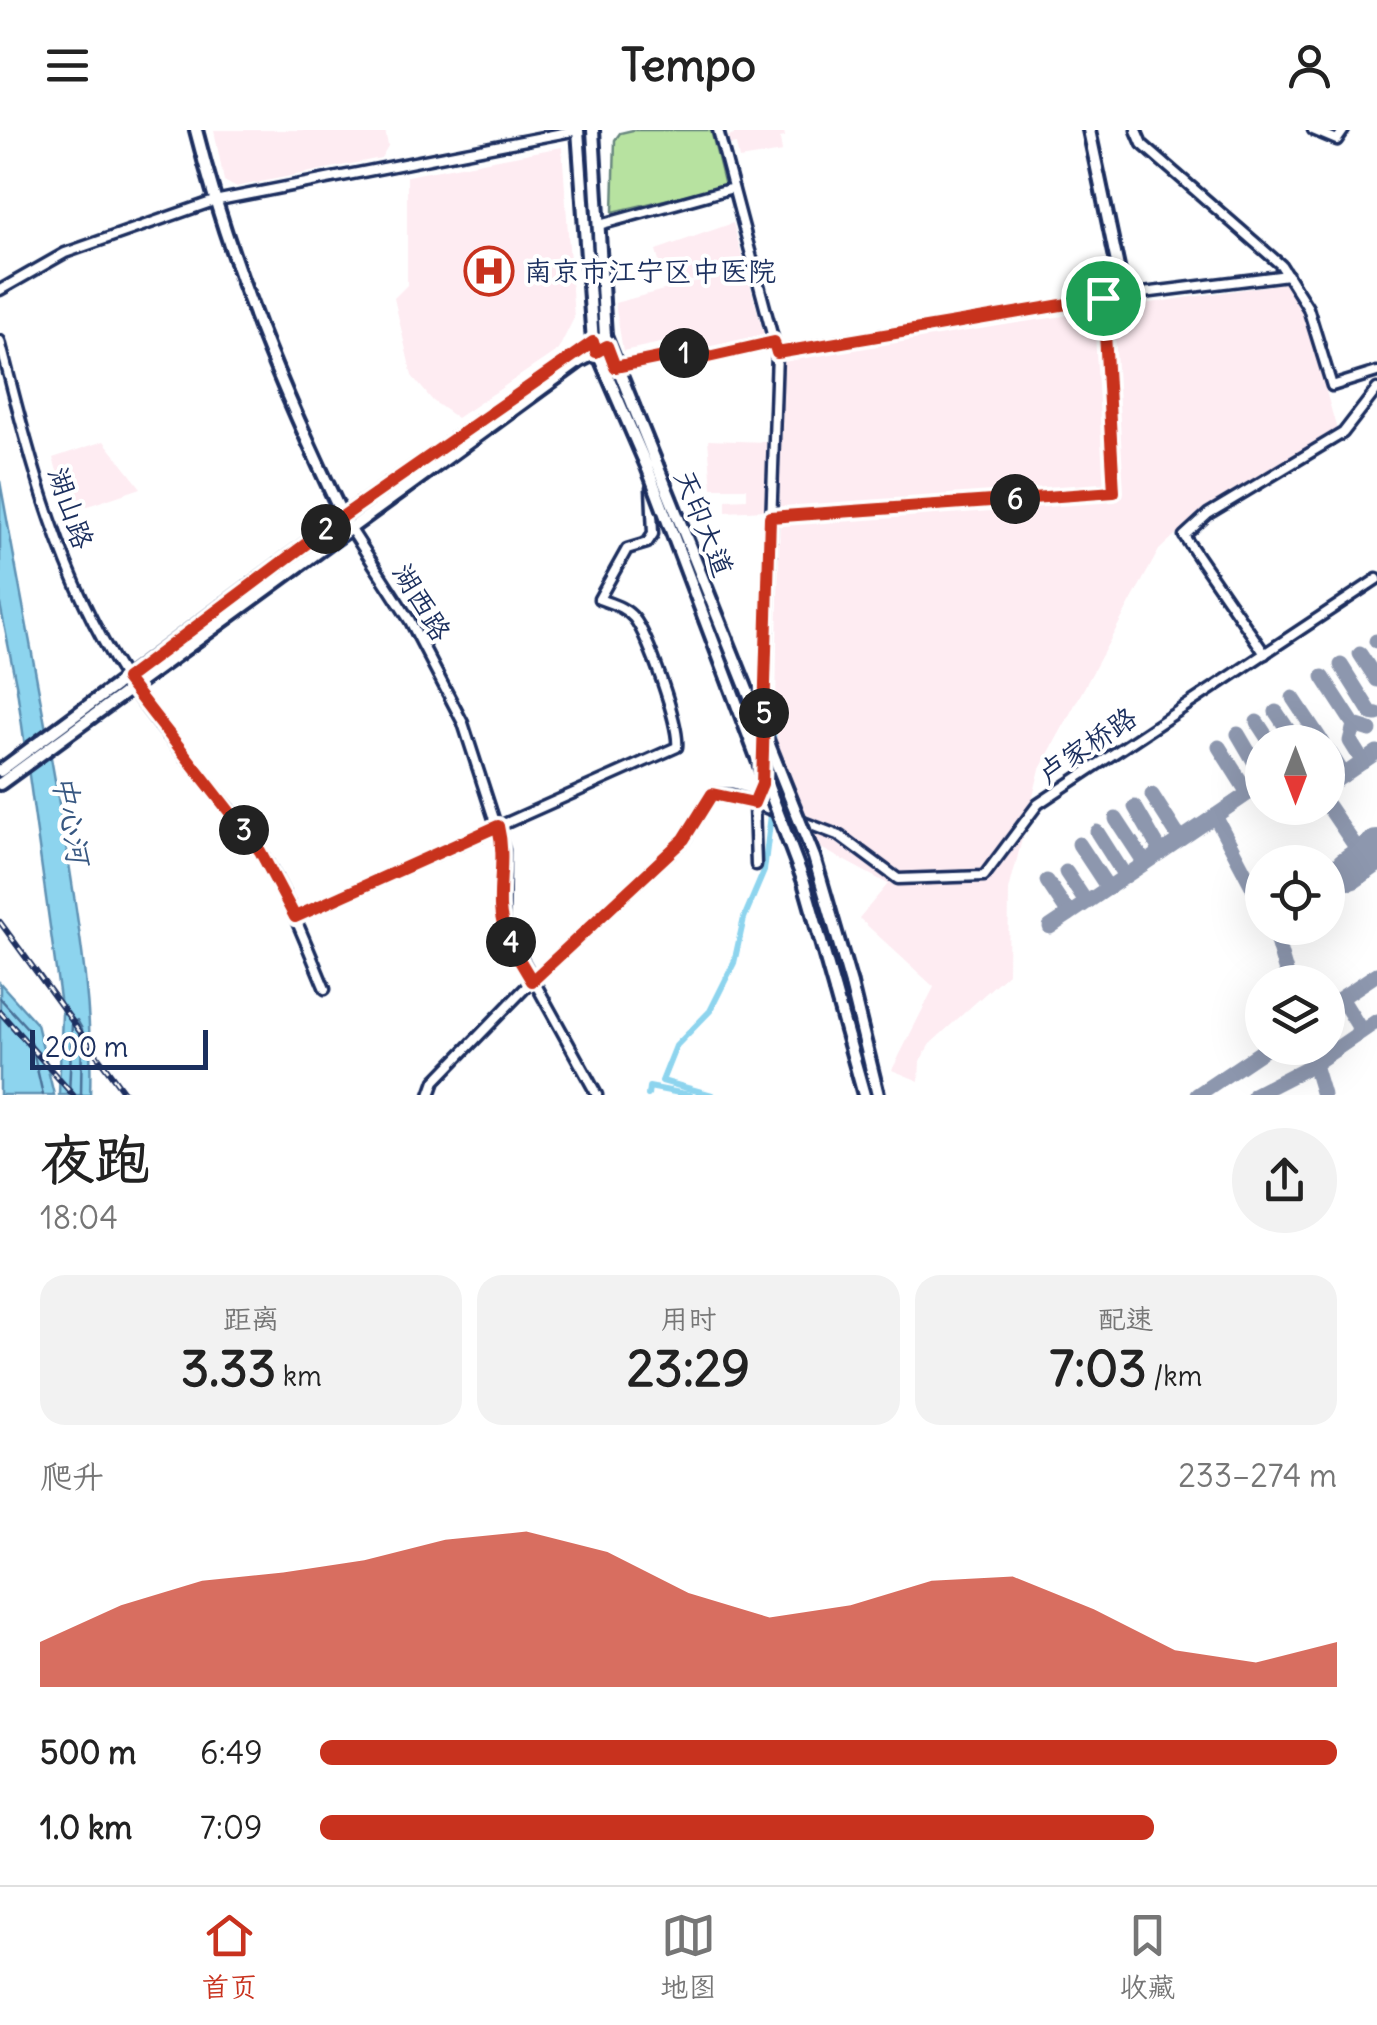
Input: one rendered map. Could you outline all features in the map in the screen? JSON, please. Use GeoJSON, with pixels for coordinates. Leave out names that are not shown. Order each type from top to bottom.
{"type":"FeatureCollection","features":[{"type":"Feature","properties":{"kind":"main road","name":"湖西路"},"geometry":{"type":"LineString","coordinates":[[196,130],[214,201],[283,388],[342,517]]}},
{"type":"Feature","properties":{"kind":"main road","name":"天印大道"},"geometry":{"type":"LineString","coordinates":[[578,130],[600,344],[814,857],[878,1095]]}},
{"type":"Feature","properties":{"kind":"main road","name":"天印大道"},"geometry":{"type":"LineString","coordinates":[[593,130],[600,344],[615,367],[804,882],[864,1095]]}},
{"type":"Feature","properties":{"kind":"main road"},"geometry":{"type":"LineString","coordinates":[[1089,130],[1124,296]]}},
{"type":"Feature","properties":{"kind":"main road"},"geometry":{"type":"LineString","coordinates":[[129,683],[342,517],[600,344]]}},
{"type":"Feature","properties":{"kind":"main road"},"geometry":{"type":"LineString","coordinates":[[0,784],[22,762],[129,683],[350,528],[600,344]]}},
{"type":"Feature","properties":{"kind":"main road"},"geometry":{"type":"LineString","coordinates":[[0,771],[22,762]]}},
{"type":"Feature","properties":{"kind":"street"},"geometry":{"type":"LineString","coordinates":[[0,290],[98,239],[214,201],[578,130]]}},
{"type":"Feature","properties":{"kind":"street"},"geometry":{"type":"LineString","coordinates":[[718,130],[777,353],[762,784],[754,803],[756,864]]}},
{"type":"Feature","properties":{"kind":"street"},"geometry":{"type":"LineString","coordinates":[[1136,130],[1142,144],[1288,275],[1308,308],[1332,386],[1377,372]]}},
{"type":"Feature","properties":{"kind":"street"},"geometry":{"type":"LineString","coordinates":[[1313,130],[1337,140],[1344,130]]}},
{"type":"Feature","properties":{"kind":"street"},"geometry":{"type":"LineString","coordinates":[[599,225],[733,188]]}},
{"type":"Feature","properties":{"kind":"street"},"geometry":{"type":"LineString","coordinates":[[777,353],[1103,298],[1288,275]]}},
{"type":"Feature","properties":{"kind":"street"},"geometry":{"type":"LineString","coordinates":[[770,517],[1114,492],[1103,298]]}},
{"type":"Feature","properties":{"kind":"street","name":"湖山路"},"geometry":{"type":"LineString","coordinates":[[0,341],[62,554],[129,683],[260,851],[295,917],[325,989]]}},
{"type":"Feature","properties":{"kind":"street"},"geometry":{"type":"LineString","coordinates":[[615,367],[684,353],[686,362],[774,342]]}},
{"type":"Feature","properties":{"kind":"street"},"geometry":{"type":"LineString","coordinates":[[1265,654],[1184,536],[1208,514],[1343,433],[1377,389]]}},
{"type":"Feature","properties":{"kind":"street"},"geometry":{"type":"LineString","coordinates":[[295,917],[677,747],[679,736],[666,688],[635,619],[620,606],[599,600],[627,549],[647,543],[653,534],[652,467]]}},
{"type":"Feature","properties":{"kind":"street","name":"湖西路"},"geometry":{"type":"LineString","coordinates":[[342,517],[410,621],[448,693],[498,826],[505,869],[500,908],[503,925],[598,1095]]}},
{"type":"Feature","properties":{"kind":"street","name":"卢家桥路"},"geometry":{"type":"LineString","coordinates":[[430,1095],[436,1081],[532,981],[684,839],[712,794],[754,803],[840,836],[898,879],[984,876],[1038,804],[1377,579]]}},
{"type":"Feature","properties":{"kind":"shaded area"},"geometry":{"type":"Polygon","coordinates":[[[214,130],[385,130],[388,146],[381,158],[235,187],[224,181],[214,130]]]}},
{"type":"Feature","properties":{"kind":"shaded area"},"geometry":{"type":"Polygon","coordinates":[[[733,130],[784,130],[785,137],[780,138],[782,152],[739,159],[736,144],[730,145],[728,137],[734,135],[733,130]]]}},
{"type":"Feature","properties":{"kind":"shaded area","name":"南京市江宁区中医院"},"geometry":{"type":"Polygon","coordinates":[[[562,147],[574,318],[558,350],[457,418],[433,401],[412,376],[394,298],[407,285],[407,176],[562,147]]]}},
{"type":"Feature","properties":{"kind":"shaded area"},"geometry":{"type":"Polygon","coordinates":[[[733,223],[767,345],[685,365],[679,346],[665,342],[623,351],[615,303],[735,271],[665,287],[656,250],[733,223]]]}},
{"type":"Feature","properties":{"kind":"shaded area"},"geometry":{"type":"Polygon","coordinates":[[[1284,283],[1304,314],[1337,430],[1202,510],[1159,550],[1040,769],[1009,890],[1008,973],[930,1044],[920,1061],[919,1081],[892,1070],[934,987],[859,918],[888,884],[774,823],[782,358],[1284,283]]]}},
{"type":"Feature","properties":{"kind":"shaded area"},"geometry":{"type":"Polygon","coordinates":[[[708,440],[766,442],[766,510],[726,512],[726,500],[747,499],[747,488],[712,488],[708,440]]]}},
{"type":"Feature","properties":{"kind":"shaded area"},"geometry":{"type":"Polygon","coordinates":[[[104,441],[141,488],[70,512],[53,458],[104,441]]]}},
{"type":"Feature","properties":{"kind":"green space"},"geometry":{"type":"Polygon","coordinates":[[[711,130],[725,186],[613,212],[615,140],[620,133],[711,130]]]}},
{"type":"Feature","properties":{"kind":"water"},"geometry":{"type":"Polygon","coordinates":[[[0,481],[76,912],[87,1003],[90,1095],[59,1095],[62,1013],[17,689],[0,604],[0,481]]]}},
{"type":"Feature","properties":{"kind":"water"},"geometry":{"type":"Polygon","coordinates":[[[0,983],[37,1024],[54,1095],[0,1095],[0,983]]]}},
{"type":"Feature","properties":{"kind":"waterway"},"geometry":{"type":"LineString","coordinates":[[773,749],[774,707]]}},
{"type":"Feature","properties":{"kind":"waterway"},"geometry":{"type":"LineString","coordinates":[[772,789],[773,762]]}},
{"type":"Feature","properties":{"kind":"waterway"},"geometry":{"type":"LineString","coordinates":[[712,1095],[662,1081],[676,1046],[710,1011],[734,963],[744,918],[764,871],[772,807]]}},
{"type":"Feature","properties":{"kind":"waterway"},"geometry":{"type":"LineString","coordinates":[[648,1095],[649,1087],[690,1095]]}},
{"type":"Feature","properties":{"kind":"taxiway"},"geometry":{"type":"LineString","coordinates":[[1360,654],[1377,680]]}},
{"type":"Feature","properties":{"kind":"taxiway"},"geometry":{"type":"LineString","coordinates":[[1341,665],[1371,713],[1377,714]]}},
{"type":"Feature","properties":{"kind":"taxiway"},"geometry":{"type":"LineString","coordinates":[[1323,677],[1354,725],[1370,730]]}},
{"type":"Feature","properties":{"kind":"taxiway"},"geometry":{"type":"LineString","coordinates":[[1293,698],[1311,725]]}},
{"type":"Feature","properties":{"kind":"taxiway"},"geometry":{"type":"LineString","coordinates":[[1276,712],[1285,725]]}},
{"type":"Feature","properties":{"kind":"taxiway"},"geometry":{"type":"LineString","coordinates":[[1354,725],[1350,741],[1363,762]]}},
{"type":"Feature","properties":{"kind":"taxiway"},"geometry":{"type":"LineString","coordinates":[[1238,734],[1245,746]]}},
{"type":"Feature","properties":{"kind":"taxiway"},"geometry":{"type":"LineString","coordinates":[[1219,747],[1245,788]]}},
{"type":"Feature","properties":{"kind":"taxiway"},"geometry":{"type":"LineString","coordinates":[[1345,774],[1377,752]]}},
{"type":"Feature","properties":{"kind":"taxiway"},"geometry":{"type":"LineString","coordinates":[[1152,795],[1180,839]]}},
{"type":"Feature","properties":{"kind":"taxiway"},"geometry":{"type":"LineString","coordinates":[[1245,796],[1215,816],[1245,873]]}},
{"type":"Feature","properties":{"kind":"taxiway"},"geometry":{"type":"LineString","coordinates":[[1135,807],[1161,852]]}},
{"type":"Feature","properties":{"kind":"taxiway"},"geometry":{"type":"LineString","coordinates":[[1050,927],[1215,816]]}},
{"type":"Feature","properties":{"kind":"taxiway"},"geometry":{"type":"LineString","coordinates":[[1116,819],[1145,863]]}},
{"type":"Feature","properties":{"kind":"taxiway"},"geometry":{"type":"LineString","coordinates":[[1341,825],[1364,859]]}},
{"type":"Feature","properties":{"kind":"taxiway"},"geometry":{"type":"LineString","coordinates":[[1097,832],[1125,876]]}},
{"type":"Feature","properties":{"kind":"taxiway"},"geometry":{"type":"LineString","coordinates":[[1079,844],[1108,888]]}},
{"type":"Feature","properties":{"kind":"taxiway"},"geometry":{"type":"LineString","coordinates":[[1345,873],[1349,870]]}},
{"type":"Feature","properties":{"kind":"taxiway"},"geometry":{"type":"LineString","coordinates":[[1066,872],[1086,902]]}},
{"type":"Feature","properties":{"kind":"taxiway"},"geometry":{"type":"LineString","coordinates":[[1047,881],[1069,914]]}},
{"type":"Feature","properties":{"kind":"taxiway"},"geometry":{"type":"LineString","coordinates":[[1278,945],[1284,965]]}},
{"type":"Feature","properties":{"kind":"taxiway"},"geometry":{"type":"LineString","coordinates":[[1357,1034],[1359,1027],[1341,998],[1377,974]]}},
{"type":"Feature","properties":{"kind":"taxiway"},"geometry":{"type":"LineString","coordinates":[[1254,1095],[1314,1064],[1377,1021]]}},
{"type":"Feature","properties":{"kind":"taxiway"},"geometry":{"type":"LineString","coordinates":[[1197,1095],[1245,1063]]}},
{"type":"Feature","properties":{"kind":"taxiway"},"geometry":{"type":"LineString","coordinates":[[1314,1065],[1323,1095]]}},
{"type":"Feature","properties":{"kind":"runway"},"geometry":{"type":"LineString","coordinates":[[1349,870],[1377,850]]}},
{"type":"Feature","properties":{"kind":"railway"},"geometry":{"type":"LineString","coordinates":[[0,922],[126,1095]]}},
{"type":"Feature","properties":{"kind":"railway"},"geometry":{"type":"LineString","coordinates":[[0,1012],[73,1095]]}},
{"type":"Feature","properties":{"kind":"place","name":"南京市江宁区中医院"},"geometry":{"type":"Point","coordinates":[489,271]}},
{"type":"Feature","properties":{"kind":"route"},"geometry":{"type":"LineString","coordinates":[[1103,298],[1114,492],[770,517],[762,784],[754,803],[732,795],[712,794],[684,839],[532,981],[503,925],[500,908],[505,869],[498,826],[295,917],[260,851],[126,679],[342,517],[593,342],[596,352],[607,346],[615,367],[684,353],[686,362],[774,342],[777,353],[1103,298]]}},
{"type":"Feature","properties":{"kind":"water label","name":"中心河"},"geometry":{"type":"Point","coordinates":[72,819]}}]}
